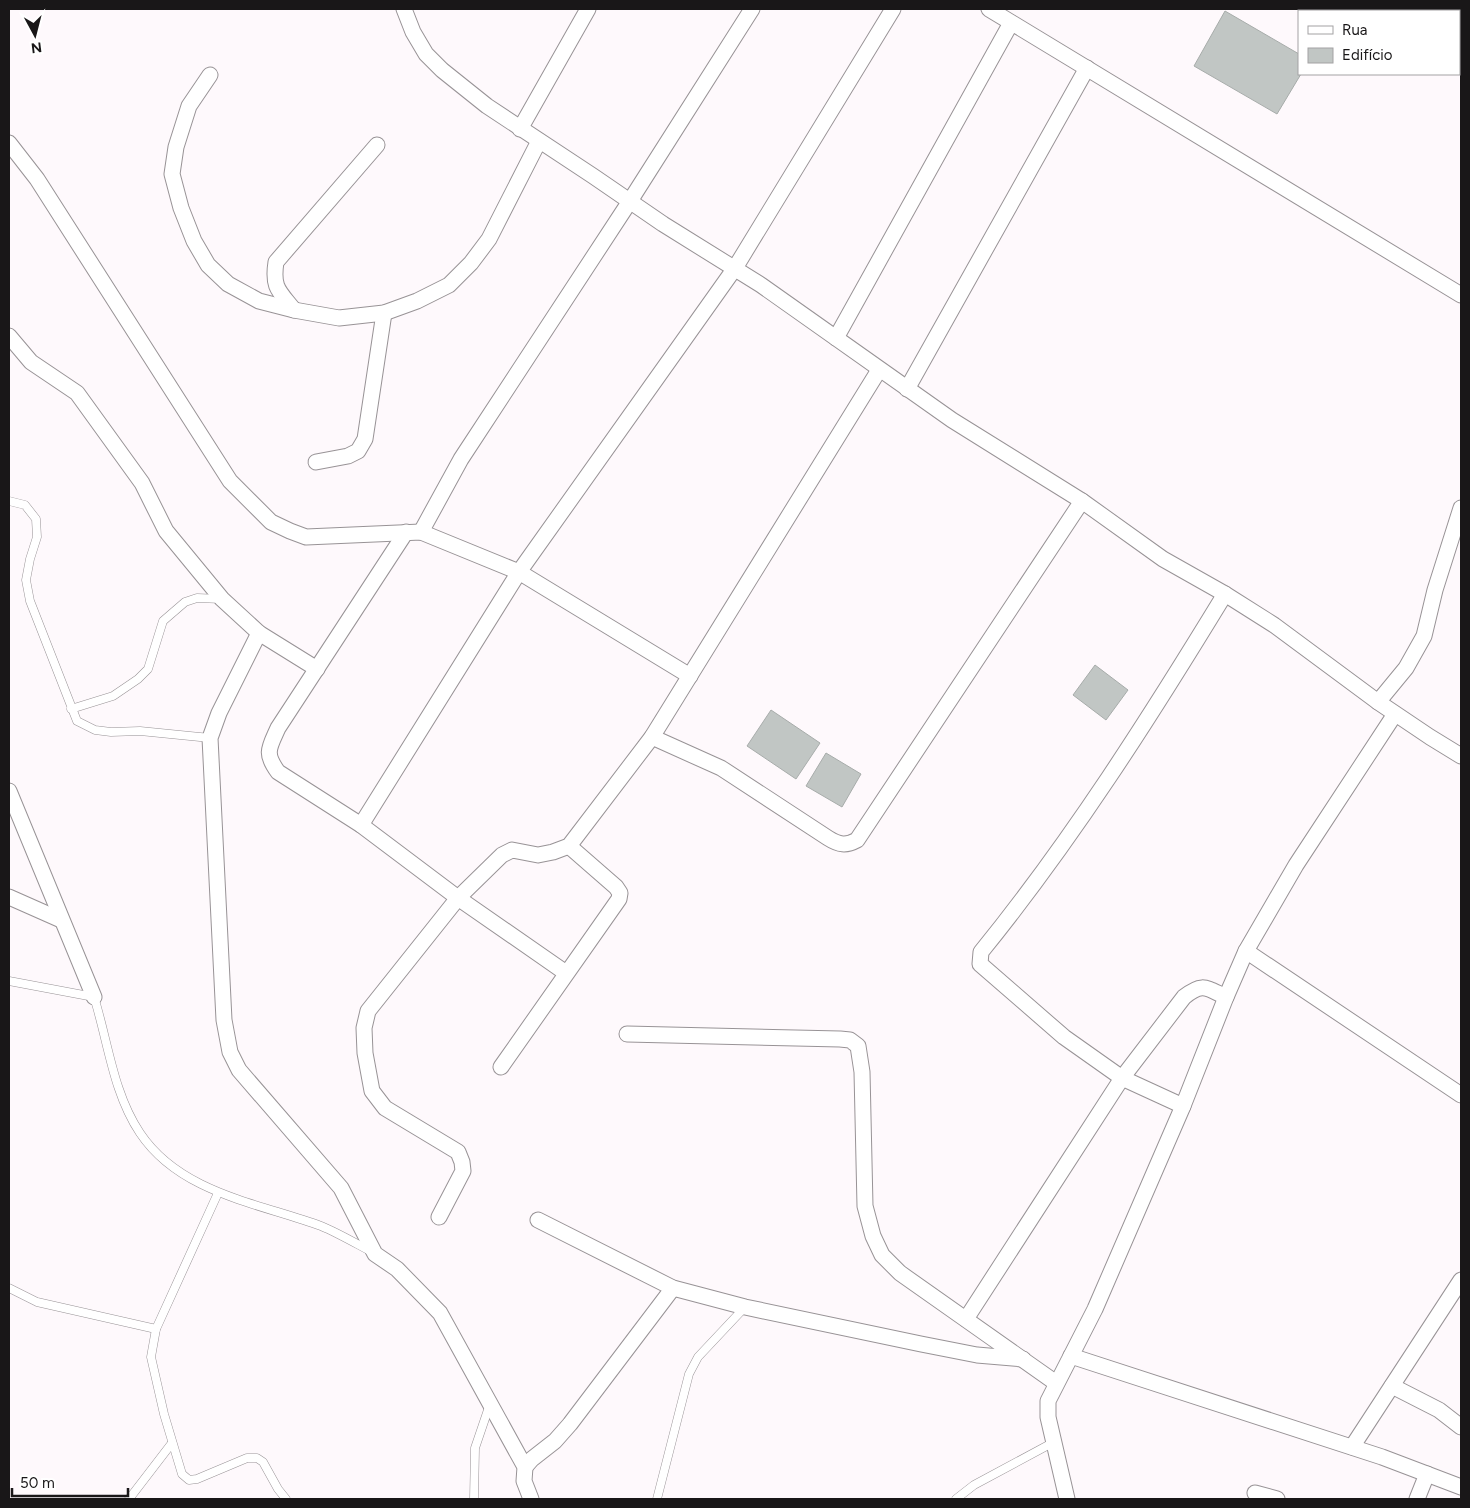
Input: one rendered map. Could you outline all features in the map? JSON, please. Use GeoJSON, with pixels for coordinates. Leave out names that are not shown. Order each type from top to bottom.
{"type":"FeatureCollection","features":[{"type":"Feature","properties":{"kind":"street"},"geometry":{"type":"LineString","coordinates":[[404,9],[413,32],[426,54],[442,70],[487,106],[662,224],[735,268],[952,420],[1082,501],[1163,559],[1225,594],[1307,648],[1395,714],[1461,756]]}},
{"type":"Feature","properties":{"kind":"street"},"geometry":{"type":"LineString","coordinates":[[520,129],[588,9]]}},
{"type":"Feature","properties":{"kind":"street"},"geometry":{"type":"LineString","coordinates":[[566,973],[458,898],[361,825],[278,772],[270,760],[270,747],[278,728],[317,669],[414,532],[630,202],[752,9]]}},
{"type":"Feature","properties":{"kind":"street"},"geometry":{"type":"LineString","coordinates":[[361,825],[519,572],[735,268],[893,9]]}},
{"type":"Feature","properties":{"kind":"street"},"geometry":{"type":"LineString","coordinates":[[989,9],[1461,295]]}},
{"type":"Feature","properties":{"kind":"street"},"geometry":{"type":"LineString","coordinates":[[836,338],[1012,23]]}},
{"type":"Feature","properties":{"kind":"street"},"geometry":{"type":"LineString","coordinates":[[907,389],[1087,68]]}},
{"type":"Feature","properties":{"kind":"street"},"geometry":{"type":"LineString","coordinates":[[210,75],[189,106],[176,147],[172,174],[180,208],[194,241],[208,265],[228,284],[259,301],[294,310],[340,318],[384,313],[417,301],[449,285],[471,263],[489,239],[539,141]]}},
{"type":"Feature","properties":{"kind":"street"},"geometry":{"type":"LineString","coordinates":[[9,143],[37,179],[230,481],[271,522],[306,537],[414,532],[519,572],[690,676]]}},
{"type":"Feature","properties":{"kind":"street"},"geometry":{"type":"LineString","coordinates":[[294,310],[276,287],[274,275],[276,262],[377,146]]}},
{"type":"Feature","properties":{"kind":"street"},"geometry":{"type":"LineString","coordinates":[[316,462],[348,456],[358,451],[365,439],[384,313]]}},
{"type":"Feature","properties":{"kind":"street"},"geometry":{"type":"LineString","coordinates":[[9,336],[31,362],[77,393],[142,483],[166,531],[222,599],[259,633],[317,669]]}},
{"type":"Feature","properties":{"kind":"street"},"geometry":{"type":"LineString","coordinates":[[440,1217],[463,1171],[462,1162],[458,1152],[385,1108],[372,1091],[364,1053],[364,1028],[368,1011],[458,898],[502,855],[512,850],[538,855],[568,846],[652,737],[879,370]]}},
{"type":"Feature","properties":{"kind":"street"},"geometry":{"type":"LineString","coordinates":[[652,737],[721,768],[838,845],[849,844],[857,840],[1082,501]]}},
{"type":"Feature","properties":{"kind":"street"},"geometry":{"type":"LineString","coordinates":[[1378,702],[1406,668],[1424,636],[1435,590],[1456,546],[1461,508]]}},
{"type":"Feature","properties":{"kind":"street"},"geometry":{"type":"LineString","coordinates":[[1183,1106],[1122,1078],[1064,1037],[980,964],[980,958],[981,952],[1019,906],[1109,778],[1225,594]]}},
{"type":"Feature","properties":{"kind":"street"},"geometry":{"type":"LineString","coordinates":[[259,633],[210,738],[224,1020],[230,1052],[239,1070],[341,1188],[375,1254],[397,1269],[440,1313],[525,1468],[524,1481],[532,1499]]}},
{"type":"Feature","properties":{"kind":"street"},"geometry":{"type":"LineString","coordinates":[[1067,1499],[1048,1417],[1048,1401],[1095,1309],[1183,1106],[1246,951],[1296,865],[1395,714]]}},
{"type":"Feature","properties":{"kind":"street"},"geometry":{"type":"LineString","coordinates":[[9,792],[94,997]]}},
{"type":"Feature","properties":{"kind":"street"},"geometry":{"type":"LineString","coordinates":[[500,1067],[619,900],[620,894],[616,887],[568,846]]}},
{"type":"Feature","properties":{"kind":"street"},"geometry":{"type":"LineString","coordinates":[[9,897],[61,920]]}},
{"type":"Feature","properties":{"kind":"street"},"geometry":{"type":"LineString","coordinates":[[1246,951],[1461,1095]]}},
{"type":"Feature","properties":{"kind":"street"},"geometry":{"type":"LineString","coordinates":[[966,1319],[1122,1078],[1184,996],[1194,988],[1204,987],[1226,997]]}},
{"type":"Feature","properties":{"kind":"street"},"geometry":{"type":"LineString","coordinates":[[627,1034],[840,1039],[850,1040],[858,1046],[862,1072],[865,1206],[873,1236],[882,1256],[900,1273],[1056,1383]]}},
{"type":"Feature","properties":{"kind":"street"},"geometry":{"type":"LineString","coordinates":[[538,1220],[673,1288],[745,1307],[977,1355],[1024,1359]]}},
{"type":"Feature","properties":{"kind":"street"},"geometry":{"type":"LineString","coordinates":[[525,1468],[532,1459],[555,1441],[570,1424],[673,1288]]}},
{"type":"Feature","properties":{"kind":"street"},"geometry":{"type":"LineString","coordinates":[[1352,1447],[1459,1290]]}},
{"type":"Feature","properties":{"kind":"street"},"geometry":{"type":"LineString","coordinates":[[1071,1356],[1352,1447],[1461,1487]]}},
{"type":"Feature","properties":{"kind":"street"},"geometry":{"type":"LineString","coordinates":[[1392,1386],[1439,1410],[1461,1427]]}},
{"type":"Feature","properties":{"kind":"street"},"geometry":{"type":"LineString","coordinates":[[1417,1499],[1427,1474]]}},
{"type":"Feature","properties":{"kind":"street"},"geometry":{"type":"LineString","coordinates":[[1255,1493],[1277,1499]]}},
{"type":"Feature","properties":{"kind":"lane"},"geometry":{"type":"LineString","coordinates":[[9,501],[25,505],[36,518],[37,537],[26,580],[30,600],[77,721],[95,730],[210,738]]}},
{"type":"Feature","properties":{"kind":"lane"},"geometry":{"type":"LineString","coordinates":[[71,709],[112,696],[138,679],[148,669],[163,621],[185,602],[197,598],[222,599]]}},
{"type":"Feature","properties":{"kind":"lane"},"geometry":{"type":"LineString","coordinates":[[9,981],[94,997],[117,1084],[126,1106],[140,1133],[162,1158],[190,1178],[218,1193],[323,1227],[375,1254]]}},
{"type":"Feature","properties":{"kind":"lane"},"geometry":{"type":"LineString","coordinates":[[218,1193],[156,1329],[151,1357],[172,1443],[182,1474],[189,1480],[247,1458],[257,1458],[263,1462],[278,1489],[286,1499]]}},
{"type":"Feature","properties":{"kind":"lane"},"geometry":{"type":"LineString","coordinates":[[9,1288],[37,1302],[156,1329]]}},
{"type":"Feature","properties":{"kind":"lane"},"geometry":{"type":"LineString","coordinates":[[657,1499],[689,1374],[698,1357],[745,1307]]}},
{"type":"Feature","properties":{"kind":"lane"},"geometry":{"type":"LineString","coordinates":[[474,1499],[475,1448],[490,1403]]}},
{"type":"Feature","properties":{"kind":"lane"},"geometry":{"type":"LineString","coordinates":[[956,1499],[974,1485],[1054,1442]]}},
{"type":"Feature","properties":{"kind":"lane"},"geometry":{"type":"LineString","coordinates":[[129,1499],[172,1443]]}},
{"type":"Feature","properties":{"kind":"building"},"geometry":{"type":"Polygon","coordinates":[[[1415,9],[1418,10],[1379,10],[1415,9]]]}},
{"type":"Feature","properties":{"kind":"building"},"geometry":{"type":"Polygon","coordinates":[[[1225,11],[1298,53],[1298,75],[1300,75],[1277,114],[1194,66],[1225,11]]]}},
{"type":"Feature","properties":{"kind":"building"},"geometry":{"type":"Polygon","coordinates":[[[1460,34],[1461,35],[1460,57],[1460,34]]]}},
{"type":"Feature","properties":{"kind":"building"},"geometry":{"type":"Polygon","coordinates":[[[1095,665],[1128,690],[1106,720],[1073,695],[1095,665]]]}},
{"type":"Feature","properties":{"kind":"building"},"geometry":{"type":"Polygon","coordinates":[[[771,710],[820,743],[796,779],[747,746],[771,710]]]}},
{"type":"Feature","properties":{"kind":"building"},"geometry":{"type":"Polygon","coordinates":[[[826,753],[861,774],[842,807],[806,786],[826,753]]]}}]}
